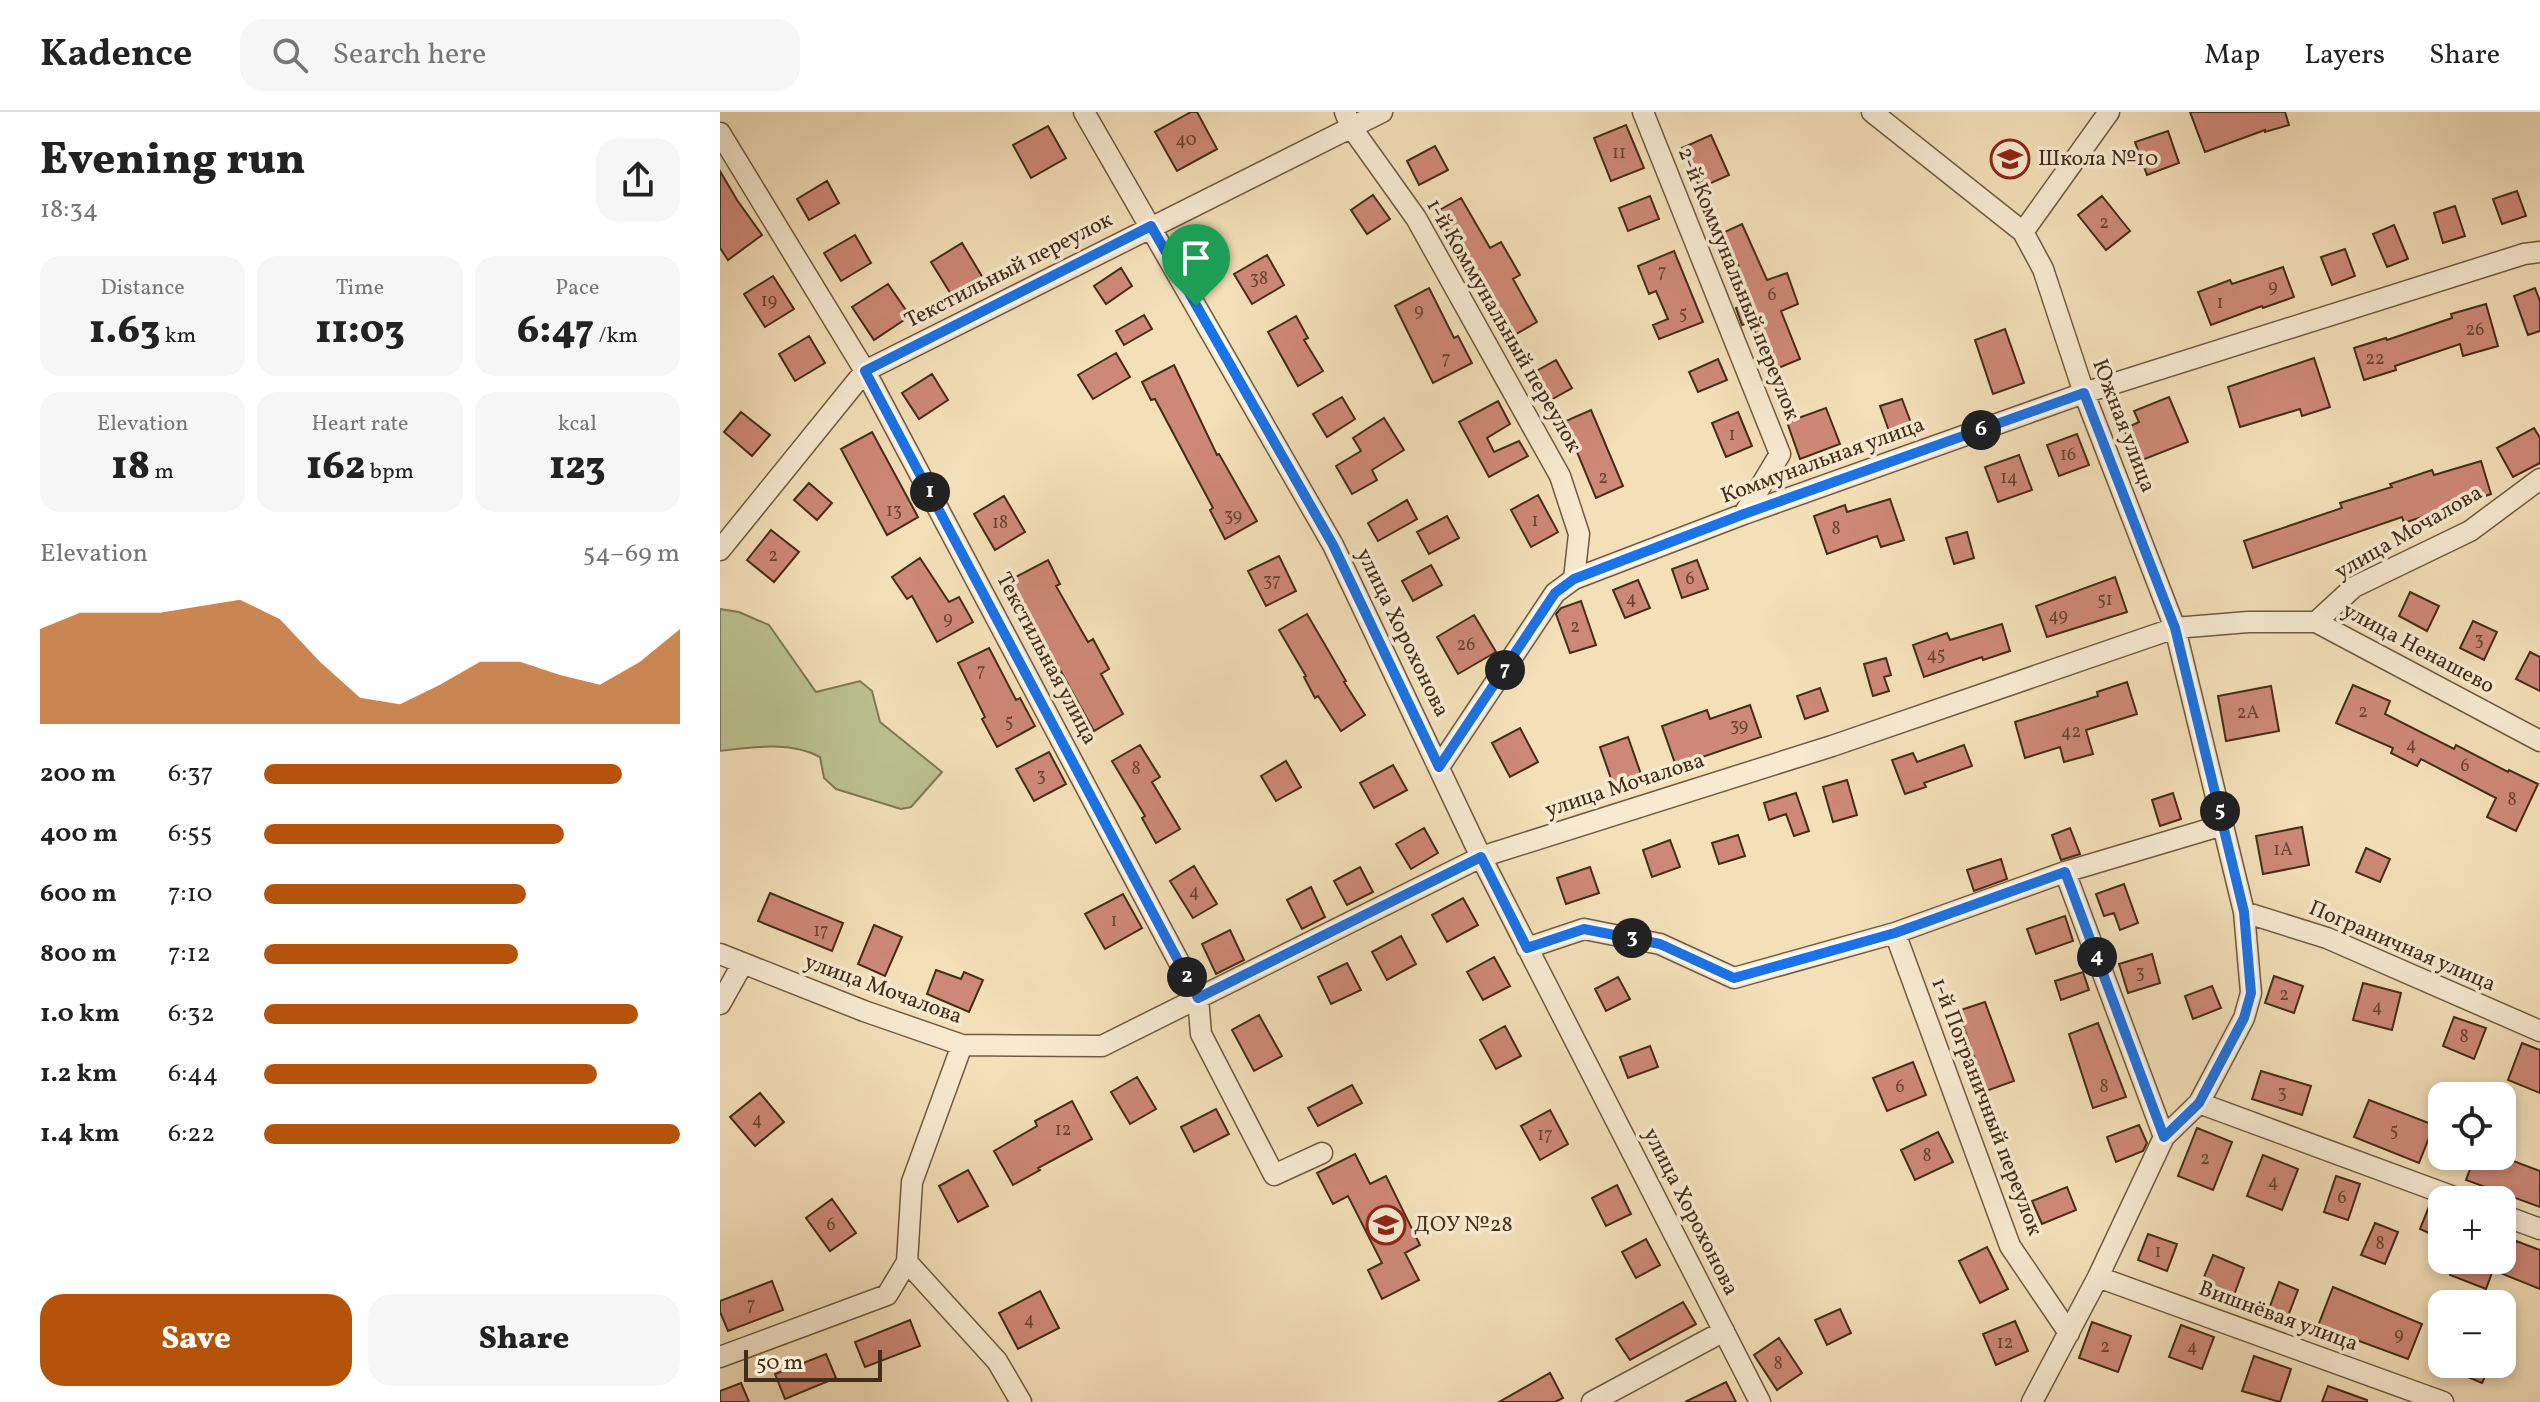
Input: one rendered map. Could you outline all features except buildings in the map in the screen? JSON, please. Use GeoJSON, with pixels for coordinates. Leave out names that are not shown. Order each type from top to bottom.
{"type":"FeatureCollection","features":[{"type":"Feature","properties":{"kind":"street","name":"улица Хорохонова"},"geometry":{"type":"LineString","coordinates":[[1084,112],[1333,545],[1481,857],[1760,1402]]}},
{"type":"Feature","properties":{"kind":"street","name":"Текстильный переулок"},"geometry":{"type":"LineString","coordinates":[[720,550],[865,371],[1151,226],[1348,120],[1382,112]]}},
{"type":"Feature","properties":{"kind":"street","name":"2-й Коммунальный переулок"},"geometry":{"type":"LineString","coordinates":[[1643,112],[1780,454],[1744,514]]}},
{"type":"Feature","properties":{"kind":"street","name":"Южная улица"},"geometry":{"type":"LineString","coordinates":[[1872,112],[2023,232],[2043,269],[2084,393],[2175,628],[2244,912],[2251,993],[2244,1018],[2199,1103],[2164,1137]]}},
{"type":"Feature","properties":{"kind":"street"},"geometry":{"type":"LineString","coordinates":[[2023,232],[2109,112]]}},
{"type":"Feature","properties":{"kind":"street","name":"1-й Коммунальный переулок"},"geometry":{"type":"LineString","coordinates":[[1348,120],[1416,218],[1560,476],[1579,534],[1574,579]]}},
{"type":"Feature","properties":{"kind":"street","name":"Текстильная улица"},"geometry":{"type":"LineString","coordinates":[[720,133],[865,371],[1198,998],[1201,1034],[1274,1175],[1322,1153]]}},
{"type":"Feature","properties":{"kind":"street","name":"Коммунальная улица"},"geometry":{"type":"LineString","coordinates":[[1439,767],[1555,593],[1574,579],[1744,514],[2084,393],[2524,254],[2540,252]]}},
{"type":"Feature","properties":{"kind":"street","name":"улица Мочалова"},"geometry":{"type":"LineString","coordinates":[[720,954],[864,1011],[962,1045],[1102,1046],[1481,857],[1832,746],[2175,628],[2248,622],[2316,622],[2354,587],[2470,531],[2540,479]]}},
{"type":"Feature","properties":{"kind":"street","name":"улица Ненашево"},"geometry":{"type":"LineString","coordinates":[[2316,622],[2540,741]]}},
{"type":"Feature","properties":{"kind":"street"},"geometry":{"type":"LineString","coordinates":[[1527,948],[1584,929],[1660,944],[1734,978],[1895,933],[2065,872],[2223,825]]}},
{"type":"Feature","properties":{"kind":"street"},"geometry":{"type":"LineString","coordinates":[[2032,1402],[2098,1277],[2164,1137],[2065,872]]}},
{"type":"Feature","properties":{"kind":"street","name":"Пограничная улица"},"geometry":{"type":"LineString","coordinates":[[2244,912],[2327,938],[2540,1031]]}},
{"type":"Feature","properties":{"kind":"street","name":"1-й Пограничный переулок"},"geometry":{"type":"LineString","coordinates":[[1895,933],[2010,1246],[2069,1333]]}},
{"type":"Feature","properties":{"kind":"street"},"geometry":{"type":"LineString","coordinates":[[720,1004],[743,963]]}},
{"type":"Feature","properties":{"kind":"street"},"geometry":{"type":"LineString","coordinates":[[720,1357],[887,1295],[907,1262],[912,1182],[962,1045]]}},
{"type":"Feature","properties":{"kind":"street"},"geometry":{"type":"LineString","coordinates":[[2199,1103],[2428,1187]]}},
{"type":"Feature","properties":{"kind":"street"},"geometry":{"type":"LineString","coordinates":[[2516,1220],[2540,1229]]}},
{"type":"Feature","properties":{"kind":"street"},"geometry":{"type":"LineString","coordinates":[[907,1262],[997,1361],[1021,1402]]}},
{"type":"Feature","properties":{"kind":"street","name":"Вишнёвая улица"},"geometry":{"type":"LineString","coordinates":[[2098,1277],[2443,1402]]}},
{"type":"Feature","properties":{"kind":"street"},"geometry":{"type":"LineString","coordinates":[[1592,1402],[1724,1331]]}},
{"type":"Feature","properties":{"kind":"green space"},"geometry":{"type":"Polygon","coordinates":[[[720,609],[739,612],[769,625],[816,692],[860,681],[872,691],[880,722],[942,772],[911,807],[901,809],[836,789],[824,778],[820,757],[809,752],[771,746],[720,751],[720,609]]]}},
{"type":"Feature","properties":{"kind":"place","name":"Школа №10"},"geometry":{"type":"Point","coordinates":[2010,159]}},
{"type":"Feature","properties":{"kind":"place","name":"ДОУ №28"},"geometry":{"type":"Point","coordinates":[1386,1225]}},
{"type":"Feature","properties":{"kind":"route"},"geometry":{"type":"LineString","coordinates":[[1151,226],[1196,306],[1333,545],[1439,767],[1555,593],[1574,579],[1744,514],[2084,393],[2175,628],[2244,912],[2251,993],[2244,1018],[2199,1103],[2164,1137],[2065,872],[1895,933],[1734,978],[1660,944],[1584,929],[1527,948],[1481,857],[1198,998],[865,371],[1151,226]]}}]}
